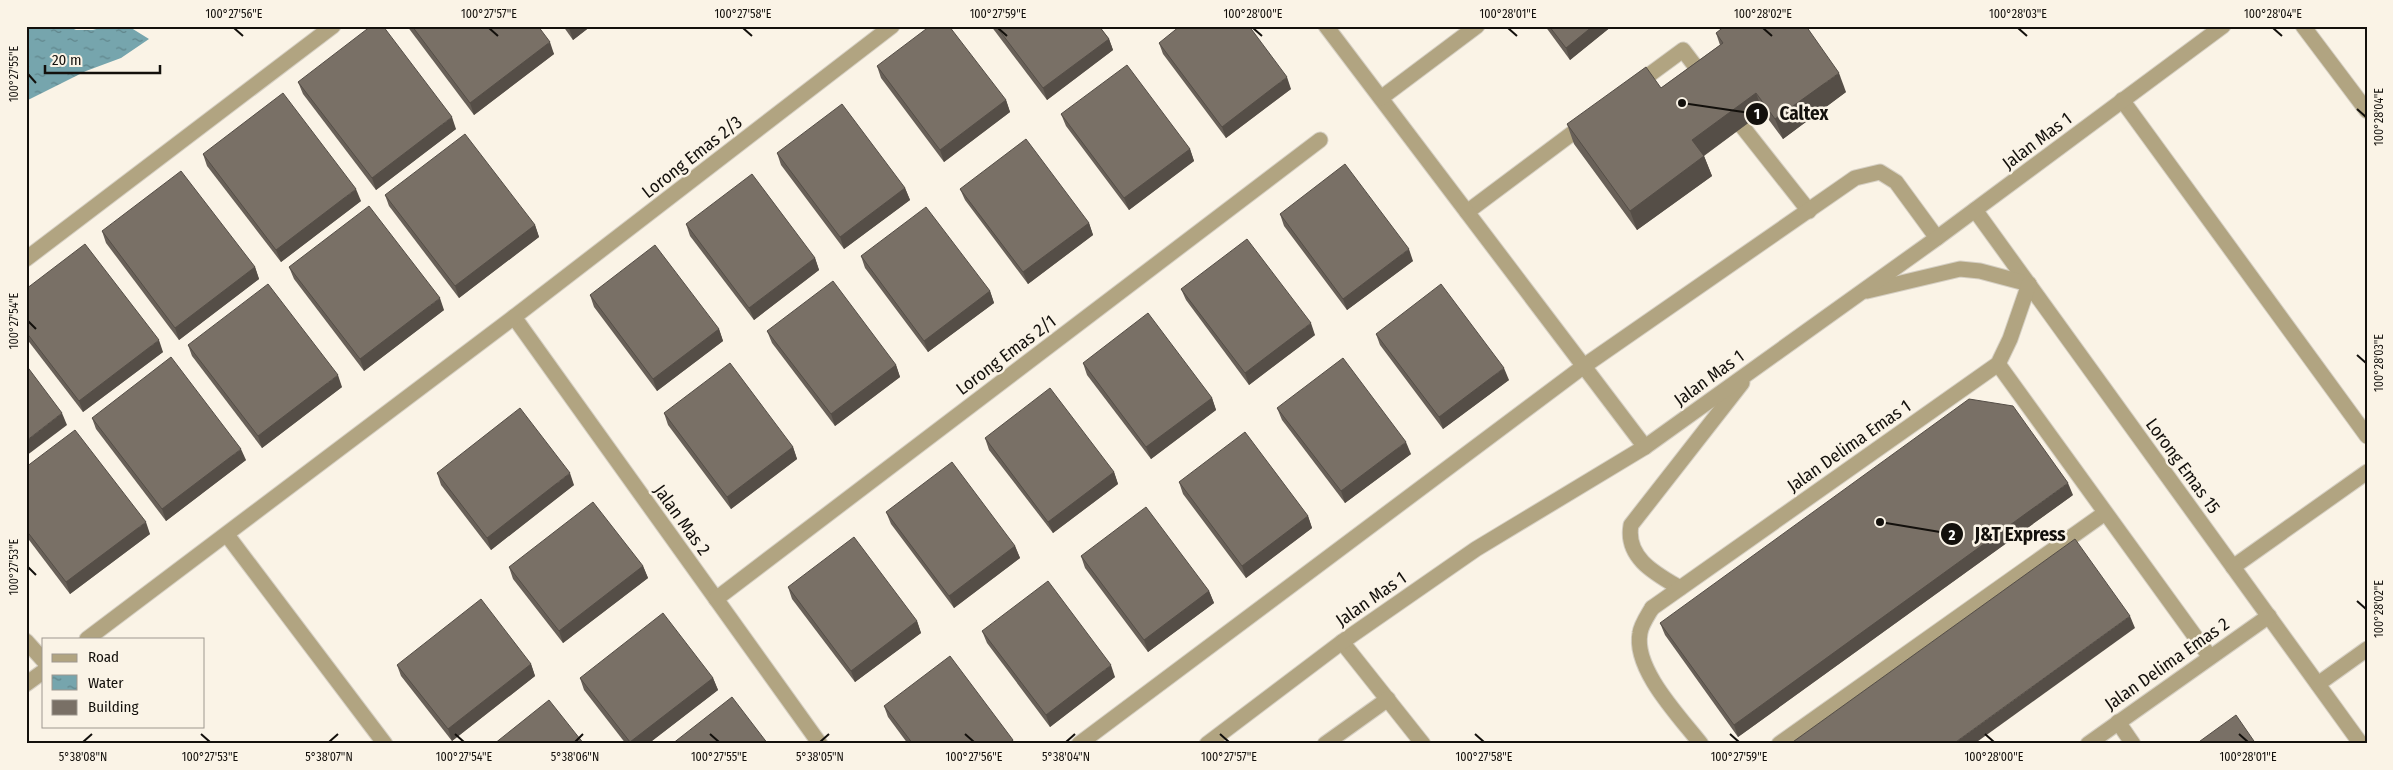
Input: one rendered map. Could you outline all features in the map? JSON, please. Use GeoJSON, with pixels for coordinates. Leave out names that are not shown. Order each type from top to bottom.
{"type":"FeatureCollection","features":[{"type":"Feature","properties":{"kind":"street"},"geometry":{"type":"LineString","coordinates":[[26,259],[333,26]]}},
{"type":"Feature","properties":{"kind":"street","name":"Lorong Emas 2/3"},"geometry":{"type":"LineString","coordinates":[[88,638],[514,317],[892,26]]}},
{"type":"Feature","properties":{"kind":"street"},"geometry":{"type":"LineString","coordinates":[[1326,26],[1646,447]]}},
{"type":"Feature","properties":{"kind":"street"},"geometry":{"type":"LineString","coordinates":[[1381,98],[1477,26]]}},
{"type":"Feature","properties":{"kind":"street","name":"Jalan Mas 1"},"geometry":{"type":"LineString","coordinates":[[1207,744],[1342,642],[1476,550],[1646,447],[1937,238],[2222,26]]}},
{"type":"Feature","properties":{"kind":"street"},"geometry":{"type":"LineString","coordinates":[[2303,26],[2367,111]]}},
{"type":"Feature","properties":{"kind":"street"},"geometry":{"type":"LineString","coordinates":[[1619,98],[1683,50],[1809,211]]}},
{"type":"Feature","properties":{"kind":"street"},"geometry":{"type":"LineString","coordinates":[[2122,100],[2367,436]]}},
{"type":"Feature","properties":{"kind":"street"},"geometry":{"type":"LineString","coordinates":[[1467,212],[1595,116]]}},
{"type":"Feature","properties":{"kind":"street","name":"Lorong Emas 2/1"},"geometry":{"type":"LineString","coordinates":[[716,599],[1320,140]]}},
{"type":"Feature","properties":{"kind":"street"},"geometry":{"type":"LineString","coordinates":[[1079,744],[1584,366],[1855,178],[1880,172],[1896,182],[1937,238]]}},
{"type":"Feature","properties":{"kind":"street","name":"Lorong Emas 15"},"geometry":{"type":"LineString","coordinates":[[1975,210],[2361,744]]}},
{"type":"Feature","properties":{"kind":"street"},"geometry":{"type":"LineString","coordinates":[[1859,293],[1960,269],[1980,271],[2029,284]]}},
{"type":"Feature","properties":{"kind":"street","name":"Jalan Delima Emas 1"},"geometry":{"type":"LineString","coordinates":[[1701,744],[1650,677],[1641,654],[1640,632],[1652,608],[1998,364],[2010,339],[2029,284]]}},
{"type":"Feature","properties":{"kind":"street","name":"Jalan Mas 2"},"geometry":{"type":"LineString","coordinates":[[514,317],[820,744]]}},
{"type":"Feature","properties":{"kind":"street"},"geometry":{"type":"LineString","coordinates":[[1998,364],[2210,657]]}},
{"type":"Feature","properties":{"kind":"street"},"geometry":{"type":"LineString","coordinates":[[1680,588],[1652,572],[1637,557],[1630,541],[1631,526],[1752,370]]}},
{"type":"Feature","properties":{"kind":"street"},"geometry":{"type":"LineString","coordinates":[[2233,567],[2367,472]]}},
{"type":"Feature","properties":{"kind":"street"},"geometry":{"type":"LineString","coordinates":[[1779,744],[2106,513]]}},
{"type":"Feature","properties":{"kind":"street"},"geometry":{"type":"LineString","coordinates":[[227,535],[386,744]]}},
{"type":"Feature","properties":{"kind":"street","name":"Jalan Delima Emas 2"},"geometry":{"type":"LineString","coordinates":[[2088,744],[2269,616]]}},
{"type":"Feature","properties":{"kind":"street"},"geometry":{"type":"LineString","coordinates":[[26,641],[42,659]]}},
{"type":"Feature","properties":{"kind":"street"},"geometry":{"type":"LineString","coordinates":[[1342,642],[1423,744]]}},
{"type":"Feature","properties":{"kind":"street"},"geometry":{"type":"LineString","coordinates":[[2318,684],[2367,649]]}},
{"type":"Feature","properties":{"kind":"street"},"geometry":{"type":"LineString","coordinates":[[26,684],[42,672]]}},
{"type":"Feature","properties":{"kind":"street"},"geometry":{"type":"LineString","coordinates":[[1326,744],[1388,699]]}},
{"type":"Feature","properties":{"kind":"street"},"geometry":{"type":"LineString","coordinates":[[2118,722],[2133,744]]}},
{"type":"Feature","properties":{"kind":"water"},"geometry":{"type":"Polygon","coordinates":[[[26,26],[67,26],[76,30],[93,30],[106,26],[128,26],[149,39],[121,58],[86,71],[26,101],[26,26]]]}},
{"type":"Feature","properties":{"kind":"building"},"geometry":{"type":"Polygon","coordinates":[[[371,26],[383,26],[452,117],[372,178],[298,82],[371,26]]]}},
{"type":"Feature","properties":{"kind":"building"},"geometry":{"type":"Polygon","coordinates":[[[412,26],[538,26],[550,42],[470,103],[412,26]]]}},
{"type":"Feature","properties":{"kind":"building"},"geometry":{"type":"Polygon","coordinates":[[[930,26],[949,26],[1006,100],[940,150],[877,66],[930,26]]]}},
{"type":"Feature","properties":{"kind":"building"},"geometry":{"type":"Polygon","coordinates":[[[996,26],[1099,26],[1109,39],[1043,88],[996,26]]]}},
{"type":"Feature","properties":{"kind":"building"},"geometry":{"type":"Polygon","coordinates":[[[1180,26],[1249,26],[1287,77],[1222,127],[1159,43],[1180,26]]]}},
{"type":"Feature","properties":{"kind":"building"},"geometry":{"type":"Polygon","coordinates":[[[1549,26],[1593,26],[1566,48],[1549,26]]]}},
{"type":"Feature","properties":{"kind":"building"},"geometry":{"type":"Polygon","coordinates":[[[1725,26],[1806,26],[1839,73],[1775,119],[1756,93],[1692,140],[1704,156],[1630,211],[1567,124],[1646,67],[1661,88],[1723,43],[1716,33],[1725,26]]]}},
{"type":"Feature","properties":{"kind":"building"},"geometry":{"type":"Polygon","coordinates":[[[1127,65],[1190,149],[1124,198],[1061,114],[1127,65]]]}},
{"type":"Feature","properties":{"kind":"building"},"geometry":{"type":"Polygon","coordinates":[[[283,93],[356,189],[276,250],[203,154],[283,93]]]}},
{"type":"Feature","properties":{"kind":"building"},"geometry":{"type":"Polygon","coordinates":[[[842,104],[905,188],[840,237],[777,153],[842,104]]]}},
{"type":"Feature","properties":{"kind":"building"},"geometry":{"type":"Polygon","coordinates":[[[465,134],[535,225],[455,286],[385,195],[465,134]]]}},
{"type":"Feature","properties":{"kind":"building"},"geometry":{"type":"Polygon","coordinates":[[[1026,139],[1089,223],[1023,272],[960,189],[1026,139]]]}},
{"type":"Feature","properties":{"kind":"building"},"geometry":{"type":"Polygon","coordinates":[[[1345,164],[1409,249],[1343,299],[1280,214],[1345,164]]]}},
{"type":"Feature","properties":{"kind":"building"},"geometry":{"type":"Polygon","coordinates":[[[181,171],[255,267],[175,328],[102,231],[181,171]]]}},
{"type":"Feature","properties":{"kind":"building"},"geometry":{"type":"Polygon","coordinates":[[[752,174],[815,258],[749,308],[686,224],[752,174]]]}},
{"type":"Feature","properties":{"kind":"building"},"geometry":{"type":"Polygon","coordinates":[[[369,206],[440,298],[360,359],[289,267],[369,206]]]}},
{"type":"Feature","properties":{"kind":"building"},"geometry":{"type":"Polygon","coordinates":[[[926,207],[990,291],[924,341],[861,256],[926,207]]]}},
{"type":"Feature","properties":{"kind":"building"},"geometry":{"type":"Polygon","coordinates":[[[1247,239],[1311,323],[1245,373],[1181,289],[1247,239]]]}},
{"type":"Feature","properties":{"kind":"building"},"geometry":{"type":"Polygon","coordinates":[[[85,244],[159,340],[79,401],[26,332],[26,289],[85,244]]]}},
{"type":"Feature","properties":{"kind":"building"},"geometry":{"type":"Polygon","coordinates":[[[655,245],[719,329],[653,379],[590,295],[655,245]]]}},
{"type":"Feature","properties":{"kind":"building"},"geometry":{"type":"Polygon","coordinates":[[[833,281],[896,365],[831,414],[767,331],[833,281]]]}},
{"type":"Feature","properties":{"kind":"building"},"geometry":{"type":"Polygon","coordinates":[[[268,284],[338,375],[258,436],[188,345],[268,284]]]}},
{"type":"Feature","properties":{"kind":"building"},"geometry":{"type":"Polygon","coordinates":[[[1441,284],[1504,368],[1439,417],[1376,334],[1441,284]]]}},
{"type":"Feature","properties":{"kind":"building"},"geometry":{"type":"Polygon","coordinates":[[[1148,313],[1212,398],[1146,447],[1083,363],[1148,313]]]}},
{"type":"Feature","properties":{"kind":"building"},"geometry":{"type":"Polygon","coordinates":[[[171,357],[241,449],[162,509],[92,418],[171,357]]]}},
{"type":"Feature","properties":{"kind":"building"},"geometry":{"type":"Polygon","coordinates":[[[1343,358],[1406,442],[1341,491],[1277,408],[1343,358]]]}},
{"type":"Feature","properties":{"kind":"building"},"geometry":{"type":"Polygon","coordinates":[[[730,363],[793,447],[727,497],[664,413],[730,363]]]}},
{"type":"Feature","properties":{"kind":"building"},"geometry":{"type":"Polygon","coordinates":[[[26,365],[62,413],[26,441],[26,365]]]}},
{"type":"Feature","properties":{"kind":"building"},"geometry":{"type":"Polygon","coordinates":[[[1050,388],[1114,472],[1048,522],[985,438],[1050,388]]]}},
{"type":"Feature","properties":{"kind":"building"},"geometry":{"type":"Polygon","coordinates":[[[1969,399],[2013,406],[2068,483],[1734,725],[1660,623],[1969,399]]]}},
{"type":"Feature","properties":{"kind":"building"},"geometry":{"type":"Polygon","coordinates":[[[520,408],[570,473],[487,538],[437,473],[520,408]]]}},
{"type":"Feature","properties":{"kind":"building"},"geometry":{"type":"Polygon","coordinates":[[[75,430],[146,522],[66,582],[26,530],[26,467],[75,430]]]}},
{"type":"Feature","properties":{"kind":"building"},"geometry":{"type":"Polygon","coordinates":[[[1245,432],[1308,516],[1242,566],[1179,482],[1245,432]]]}},
{"type":"Feature","properties":{"kind":"building"},"geometry":{"type":"Polygon","coordinates":[[[952,462],[1015,546],[949,596],[886,512],[952,462]]]}},
{"type":"Feature","properties":{"kind":"building"},"geometry":{"type":"Polygon","coordinates":[[[593,502],[643,566],[559,631],[509,567],[593,502]]]}},
{"type":"Feature","properties":{"kind":"building"},"geometry":{"type":"Polygon","coordinates":[[[1146,507],[1209,591],[1144,640],[1081,556],[1146,507]]]}},
{"type":"Feature","properties":{"kind":"building"},"geometry":{"type":"Polygon","coordinates":[[[854,537],[917,621],[851,671],[788,587],[854,537]]]}},
{"type":"Feature","properties":{"kind":"building"},"geometry":{"type":"Polygon","coordinates":[[[2075,539],[2130,616],[1953,744],[1790,744],[2075,539]]]}},
{"type":"Feature","properties":{"kind":"building"},"geometry":{"type":"Polygon","coordinates":[[[1048,581],[1111,665],[1046,715],[982,631],[1048,581]]]}},
{"type":"Feature","properties":{"kind":"building"},"geometry":{"type":"Polygon","coordinates":[[[481,599],[531,664],[448,729],[397,665],[481,599]]]}},
{"type":"Feature","properties":{"kind":"building"},"geometry":{"type":"Polygon","coordinates":[[[663,613],[713,678],[630,742],[580,678],[663,613]]]}},
{"type":"Feature","properties":{"kind":"building"},"geometry":{"type":"Polygon","coordinates":[[[950,656],[1013,740],[1008,744],[913,744],[884,706],[950,656]]]}},
{"type":"Feature","properties":{"kind":"building"},"geometry":{"type":"Polygon","coordinates":[[[732,697],[768,744],[672,744],[732,697]]]}},
{"type":"Feature","properties":{"kind":"building"},"geometry":{"type":"Polygon","coordinates":[[[549,700],[584,744],[494,744],[549,700]]]}},
{"type":"Feature","properties":{"kind":"building"},"geometry":{"type":"Polygon","coordinates":[[[2236,715],[2256,744],[2196,744],[2236,715]]]}},
{"type":"Feature","properties":{"kind":"place","name":"Caltex"},"geometry":{"type":"Point","coordinates":[1682,103]}},
{"type":"Feature","properties":{"kind":"place","name":"J&T Express"},"geometry":{"type":"Point","coordinates":[1880,522]}}]}
